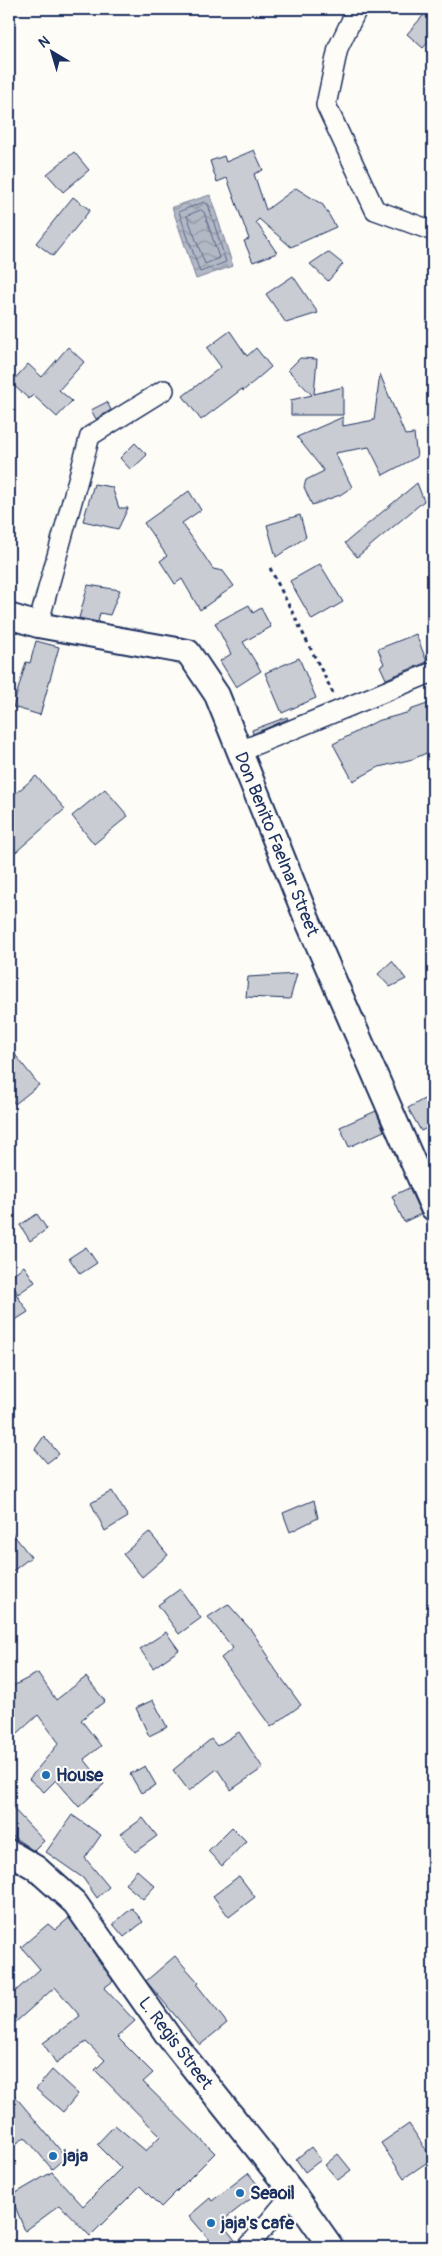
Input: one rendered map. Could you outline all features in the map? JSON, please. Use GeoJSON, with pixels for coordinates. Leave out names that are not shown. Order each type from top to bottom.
{"type":"FeatureCollection","features":[{"type":"Feature","properties":{"kind":"street"},"geometry":{"type":"LineString","coordinates":[[357,9],[338,48],[326,104],[375,210],[433,231]]}},
{"type":"Feature","properties":{"kind":"street"},"geometry":{"type":"LineString","coordinates":[[38,625],[90,436],[164,390]]}},
{"type":"Feature","properties":{"kind":"street","name":"Don Benito Faelnar Street"},"geometry":{"type":"LineString","coordinates":[[9,616],[38,625],[188,652],[217,695],[307,919],[433,1208]]}},
{"type":"Feature","properties":{"kind":"street"},"geometry":{"type":"LineString","coordinates":[[240,751],[433,672]]}},
{"type":"Feature","properties":{"kind":"street","name":"L. Regis Street"},"geometry":{"type":"LineString","coordinates":[[9,1852],[36,1868],[74,1904],[169,2037],[293,2193],[331,2247]]}},
{"type":"Feature","properties":{"kind":"street"},"geometry":{"type":"LineString","coordinates":[[248,2247],[293,2193]]}},
{"type":"Feature","properties":{"kind":"path"},"geometry":{"type":"LineString","coordinates":[[270,568],[342,710]]}},
{"type":"Feature","properties":{"kind":"water"},"geometry":{"type":"Polygon","coordinates":[[[210,195],[233,266],[196,279],[172,207],[210,195]]]}},
{"type":"Feature","properties":{"kind":"building"},"geometry":{"type":"Polygon","coordinates":[[[429,9],[433,9],[433,37],[423,48],[407,34],[429,9]]]}},
{"type":"Feature","properties":{"kind":"building"},"geometry":{"type":"Polygon","coordinates":[[[254,150],[263,170],[254,174],[266,210],[296,188],[323,205],[336,227],[291,247],[259,219],[256,222],[277,253],[253,262],[244,241],[249,239],[227,178],[217,182],[210,161],[224,156],[226,162],[254,150]]]}},
{"type":"Feature","properties":{"kind":"building"},"geometry":{"type":"Polygon","coordinates":[[[74,152],[89,170],[63,192],[47,174],[74,152]]]}},
{"type":"Feature","properties":{"kind":"building"},"geometry":{"type":"Polygon","coordinates":[[[73,197],[90,210],[53,256],[36,243],[73,197]]]}},
{"type":"Feature","properties":{"kind":"building"},"geometry":{"type":"Polygon","coordinates":[[[328,252],[343,264],[328,281],[310,264],[328,252]]]}},
{"type":"Feature","properties":{"kind":"building"},"geometry":{"type":"Polygon","coordinates":[[[293,276],[318,313],[286,323],[266,294],[293,276]]]}},
{"type":"Feature","properties":{"kind":"building"},"geometry":{"type":"Polygon","coordinates":[[[230,331],[247,356],[256,348],[271,367],[243,391],[242,389],[201,420],[183,396],[221,367],[207,348],[230,331]]]}},
{"type":"Feature","properties":{"kind":"building"},"geometry":{"type":"Polygon","coordinates":[[[68,347],[84,362],[59,390],[72,401],[57,417],[33,395],[29,399],[11,383],[28,364],[42,377],[68,347]]]}},
{"type":"Feature","properties":{"kind":"building"},"geometry":{"type":"Polygon","coordinates":[[[300,358],[317,359],[314,394],[343,387],[343,415],[291,415],[291,400],[312,395],[288,370],[300,358]]]}},
{"type":"Feature","properties":{"kind":"building"},"geometry":{"type":"Polygon","coordinates":[[[380,374],[405,435],[414,434],[417,457],[383,475],[369,447],[335,453],[352,487],[340,495],[312,505],[304,487],[306,480],[324,471],[297,437],[343,417],[343,426],[374,420],[380,374]]]}},
{"type":"Feature","properties":{"kind":"building"},"geometry":{"type":"Polygon","coordinates":[[[107,402],[111,410],[96,419],[91,410],[107,402]]]}},
{"type":"Feature","properties":{"kind":"building"},"geometry":{"type":"Polygon","coordinates":[[[135,443],[147,455],[131,470],[120,458],[135,443]]]}},
{"type":"Feature","properties":{"kind":"building"},"geometry":{"type":"Polygon","coordinates":[[[417,483],[424,501],[357,557],[345,543],[417,483]]]}},
{"type":"Feature","properties":{"kind":"building"},"geometry":{"type":"Polygon","coordinates":[[[94,484],[112,487],[119,508],[128,508],[118,529],[83,521],[94,484]]]}},
{"type":"Feature","properties":{"kind":"building"},"geometry":{"type":"Polygon","coordinates":[[[189,491],[201,510],[182,523],[213,569],[223,571],[234,586],[200,610],[182,579],[175,584],[160,561],[167,556],[144,523],[189,491]]]}},
{"type":"Feature","properties":{"kind":"building"},"geometry":{"type":"Polygon","coordinates":[[[300,515],[306,537],[276,557],[267,525],[300,515]]]}},
{"type":"Feature","properties":{"kind":"building"},"geometry":{"type":"Polygon","coordinates":[[[320,564],[343,602],[312,620],[290,581],[320,564]]]}},
{"type":"Feature","properties":{"kind":"building"},"geometry":{"type":"Polygon","coordinates":[[[88,585],[120,590],[110,615],[100,613],[98,622],[79,618],[88,585]]]}},
{"type":"Feature","properties":{"kind":"building"},"geometry":{"type":"Polygon","coordinates":[[[249,605],[253,613],[261,608],[271,627],[243,642],[261,671],[236,687],[220,661],[231,654],[215,623],[249,605]]]}},
{"type":"Feature","properties":{"kind":"building"},"geometry":{"type":"Polygon","coordinates":[[[416,634],[427,662],[386,679],[380,666],[384,664],[378,649],[416,634]]]}},
{"type":"Feature","properties":{"kind":"building"},"geometry":{"type":"Polygon","coordinates":[[[36,641],[59,647],[40,715],[13,707],[26,662],[30,663],[36,641]]]}},
{"type":"Feature","properties":{"kind":"building"},"geometry":{"type":"Polygon","coordinates":[[[299,658],[316,698],[282,713],[265,673],[299,658]]]}},
{"type":"Feature","properties":{"kind":"building"},"geometry":{"type":"Polygon","coordinates":[[[433,702],[433,750],[413,759],[379,767],[353,781],[333,744],[377,721],[410,712],[410,710],[433,702]]]}},
{"type":"Feature","properties":{"kind":"building"},"geometry":{"type":"Polygon","coordinates":[[[287,717],[288,719],[253,734],[252,730],[287,717]]]}},
{"type":"Feature","properties":{"kind":"building"},"geometry":{"type":"Polygon","coordinates":[[[36,776],[65,809],[9,858],[9,799],[36,776]]]}},
{"type":"Feature","properties":{"kind":"building"},"geometry":{"type":"Polygon","coordinates":[[[105,789],[128,816],[94,844],[72,816],[105,789]]]}},
{"type":"Feature","properties":{"kind":"building"},"geometry":{"type":"Polygon","coordinates":[[[392,961],[406,979],[390,987],[378,974],[392,961]]]}},
{"type":"Feature","properties":{"kind":"building"},"geometry":{"type":"Polygon","coordinates":[[[297,974],[290,999],[246,997],[248,977],[297,974]]]}},
{"type":"Feature","properties":{"kind":"building"},"geometry":{"type":"Polygon","coordinates":[[[9,1047],[39,1085],[15,1104],[9,1096],[9,1047]]]}},
{"type":"Feature","properties":{"kind":"building"},"geometry":{"type":"Polygon","coordinates":[[[433,1094],[433,1125],[421,1131],[408,1108],[433,1094]]]}},
{"type":"Feature","properties":{"kind":"building"},"geometry":{"type":"Polygon","coordinates":[[[376,1111],[384,1131],[349,1147],[340,1127],[376,1111]]]}},
{"type":"Feature","properties":{"kind":"building"},"geometry":{"type":"Polygon","coordinates":[[[409,1188],[421,1214],[404,1222],[392,1196],[409,1188]]]}},
{"type":"Feature","properties":{"kind":"building"},"geometry":{"type":"Polygon","coordinates":[[[37,1214],[47,1229],[30,1241],[20,1225],[37,1214]]]}},
{"type":"Feature","properties":{"kind":"building"},"geometry":{"type":"Polygon","coordinates":[[[86,1247],[97,1263],[80,1274],[69,1258],[86,1247]]]}},
{"type":"Feature","properties":{"kind":"building"},"geometry":{"type":"Polygon","coordinates":[[[24,1266],[35,1282],[18,1294],[9,1277],[24,1266]]]}},
{"type":"Feature","properties":{"kind":"building"},"geometry":{"type":"Polygon","coordinates":[[[9,1283],[28,1312],[9,1324],[9,1283]]]}},
{"type":"Feature","properties":{"kind":"building"},"geometry":{"type":"Polygon","coordinates":[[[44,1436],[59,1454],[47,1463],[35,1449],[44,1436]]]}},
{"type":"Feature","properties":{"kind":"building"},"geometry":{"type":"Polygon","coordinates":[[[112,1491],[128,1517],[105,1531],[91,1503],[112,1491]]]}},
{"type":"Feature","properties":{"kind":"building"},"geometry":{"type":"Polygon","coordinates":[[[314,1500],[318,1518],[290,1532],[283,1513],[314,1500]]]}},
{"type":"Feature","properties":{"kind":"building"},"geometry":{"type":"Polygon","coordinates":[[[9,1529],[31,1557],[9,1574],[9,1529]]]}},
{"type":"Feature","properties":{"kind":"building"},"geometry":{"type":"Polygon","coordinates":[[[149,1532],[168,1555],[142,1577],[123,1554],[149,1532]]]}},
{"type":"Feature","properties":{"kind":"building"},"geometry":{"type":"Polygon","coordinates":[[[180,1589],[201,1618],[179,1634],[158,1605],[180,1589]]]}},
{"type":"Feature","properties":{"kind":"building"},"geometry":{"type":"Polygon","coordinates":[[[228,1604],[251,1630],[269,1657],[267,1658],[301,1705],[271,1727],[221,1658],[233,1648],[208,1617],[228,1604]]]}},
{"type":"Feature","properties":{"kind":"building"},"geometry":{"type":"Polygon","coordinates":[[[166,1632],[179,1650],[153,1668],[140,1649],[166,1632]]]}},
{"type":"Feature","properties":{"kind":"building"},"geometry":{"type":"Polygon","coordinates":[[[38,1673],[56,1700],[86,1677],[105,1701],[81,1720],[101,1746],[84,1759],[104,1784],[79,1807],[56,1780],[44,1792],[29,1779],[59,1743],[38,1715],[9,1741],[9,1688],[38,1673]]]}},
{"type":"Feature","properties":{"kind":"building"},"geometry":{"type":"Polygon","coordinates":[[[153,1700],[167,1727],[149,1736],[136,1708],[153,1700]]]}},
{"type":"Feature","properties":{"kind":"building"},"geometry":{"type":"Polygon","coordinates":[[[239,1732],[263,1768],[231,1790],[217,1769],[189,1791],[173,1770],[211,1739],[217,1746],[239,1732]]]}},
{"type":"Feature","properties":{"kind":"building"},"geometry":{"type":"Polygon","coordinates":[[[145,1766],[156,1785],[141,1793],[130,1774],[145,1766]]]}},
{"type":"Feature","properties":{"kind":"building"},"geometry":{"type":"Polygon","coordinates":[[[9,1804],[44,1841],[34,1851],[9,1834],[9,1804]]]}},
{"type":"Feature","properties":{"kind":"building"},"geometry":{"type":"Polygon","coordinates":[[[72,1815],[101,1835],[85,1858],[109,1887],[97,1898],[83,1878],[46,1852],[72,1815]]]}},
{"type":"Feature","properties":{"kind":"building"},"geometry":{"type":"Polygon","coordinates":[[[143,1818],[157,1836],[135,1852],[121,1834],[143,1818]]]}},
{"type":"Feature","properties":{"kind":"building"},"geometry":{"type":"Polygon","coordinates":[[[232,1827],[246,1841],[222,1866],[208,1851],[232,1827]]]}},
{"type":"Feature","properties":{"kind":"building"},"geometry":{"type":"Polygon","coordinates":[[[137,1870],[155,1886],[143,1899],[125,1884],[137,1870]]]}},
{"type":"Feature","properties":{"kind":"building"},"geometry":{"type":"Polygon","coordinates":[[[239,1876],[255,1897],[229,1917],[213,1896],[239,1876]]]}},
{"type":"Feature","properties":{"kind":"building"},"geometry":{"type":"Polygon","coordinates":[[[132,1908],[143,1922],[124,1937],[113,1924],[132,1908]]]}},
{"type":"Feature","properties":{"kind":"building"},"geometry":{"type":"Polygon","coordinates":[[[69,1918],[113,1981],[104,1988],[135,2021],[117,2037],[153,2073],[143,2082],[215,2153],[161,2207],[140,2186],[90,2236],[60,2205],[25,2231],[11,2196],[52,2172],[83,2206],[121,2168],[97,2144],[115,2125],[146,2151],[160,2136],[95,2070],[105,2060],[86,2042],[56,2063],[43,2043],[80,2016],[55,1987],[9,2028],[9,1997],[40,1969],[21,1947],[48,1924],[55,1930],[69,1918]]]}},
{"type":"Feature","properties":{"kind":"building"},"geometry":{"type":"Polygon","coordinates":[[[175,1956],[199,1983],[197,1985],[227,2023],[200,2045],[146,1981],[175,1956]]]}},
{"type":"Feature","properties":{"kind":"building"},"geometry":{"type":"Polygon","coordinates":[[[52,2070],[78,2094],[63,2112],[36,2089],[52,2070]]]}},
{"type":"Feature","properties":{"kind":"building"},"geometry":{"type":"Polygon","coordinates":[[[9,2089],[66,2157],[52,2169],[25,2137],[9,2149],[9,2089]]]}},
{"type":"Feature","properties":{"kind":"building"},"geometry":{"type":"Polygon","coordinates":[[[409,2124],[432,2159],[404,2178],[381,2143],[409,2124]]]}},
{"type":"Feature","properties":{"kind":"building"},"geometry":{"type":"Polygon","coordinates":[[[311,2147],[321,2160],[305,2172],[296,2159],[311,2147]]]}},
{"type":"Feature","properties":{"kind":"building"},"geometry":{"type":"Polygon","coordinates":[[[338,2154],[351,2170],[338,2180],[325,2165],[338,2154]]]}},
{"type":"Feature","properties":{"kind":"building"},"geometry":{"type":"Polygon","coordinates":[[[248,2173],[262,2190],[226,2218],[228,2220],[223,2225],[238,2244],[237,2247],[216,2247],[189,2216],[210,2198],[212,2201],[248,2173]]]}},
{"type":"Feature","properties":{"kind":"place","name":"House"},"geometry":{"type":"Point","coordinates":[46,1775]}},
{"type":"Feature","properties":{"kind":"place","name":"jaja"},"geometry":{"type":"Point","coordinates":[53,2156]}},
{"type":"Feature","properties":{"kind":"place","name":"Seaoil"},"geometry":{"type":"Point","coordinates":[240,2193]}},
{"type":"Feature","properties":{"kind":"place","name":"jaja's cafe"},"geometry":{"type":"Point","coordinates":[211,2223]}}]}
